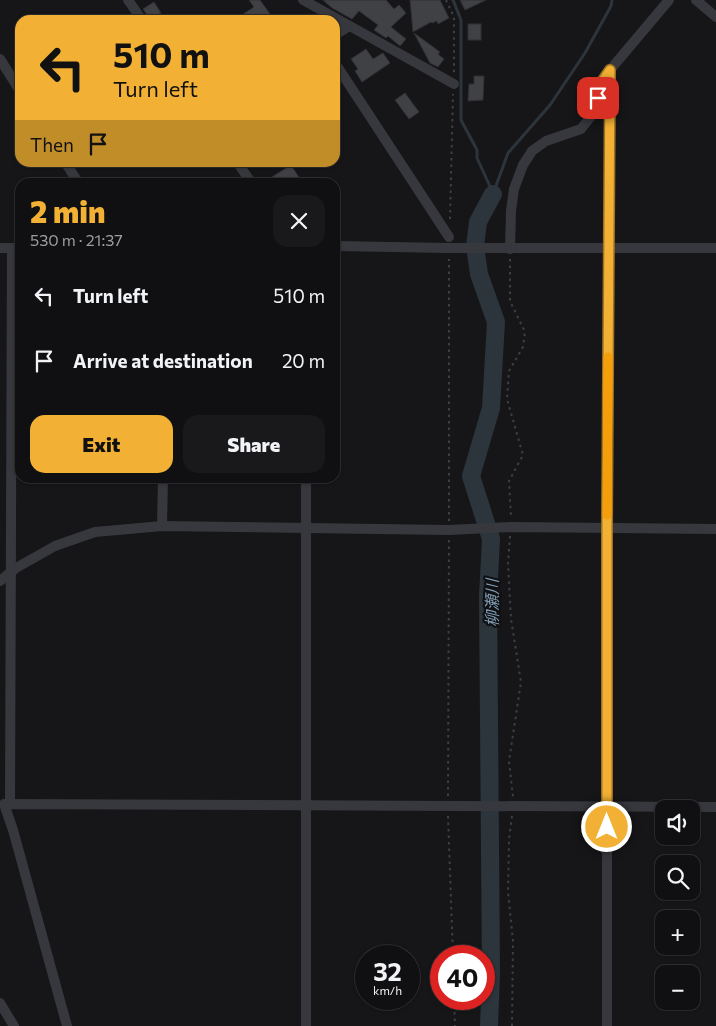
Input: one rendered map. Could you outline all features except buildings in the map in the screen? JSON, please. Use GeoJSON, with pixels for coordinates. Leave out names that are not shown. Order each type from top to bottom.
{"type":"FeatureCollection","features":[{"type":"Feature","properties":{"kind":"street"},"geometry":{"type":"LineString","coordinates":[[128,0],[138,15]]}},
{"type":"Feature","properties":{"kind":"street"},"geometry":{"type":"LineString","coordinates":[[303,0],[330,15]]}},
{"type":"Feature","properties":{"kind":"street"},"geometry":{"type":"LineString","coordinates":[[508,249],[514,189],[523,165],[532,151],[546,141],[581,129],[596,110],[599,86],[610,70],[669,0]]}},
{"type":"Feature","properties":{"kind":"street"},"geometry":{"type":"LineString","coordinates":[[696,0],[716,17]]}},
{"type":"Feature","properties":{"kind":"street"},"geometry":{"type":"LineString","coordinates":[[340,20],[454,84]]}},
{"type":"Feature","properties":{"kind":"street"},"geometry":{"type":"LineString","coordinates":[[340,32],[350,26]]}},
{"type":"Feature","properties":{"kind":"street"},"geometry":{"type":"LineString","coordinates":[[0,59],[15,83]]}},
{"type":"Feature","properties":{"kind":"street"},"geometry":{"type":"LineString","coordinates":[[607,1026],[607,529],[610,70]]}},
{"type":"Feature","properties":{"kind":"street"},"geometry":{"type":"LineString","coordinates":[[340,71],[449,238]]}},
{"type":"Feature","properties":{"kind":"street"},"geometry":{"type":"LineString","coordinates":[[68,167],[75,178]]}},
{"type":"Feature","properties":{"kind":"street"},"geometry":{"type":"LineString","coordinates":[[240,167],[248,178]]}},
{"type":"Feature","properties":{"kind":"street"},"geometry":{"type":"LineString","coordinates":[[340,246],[508,249],[716,248]]}},
{"type":"Feature","properties":{"kind":"street"},"geometry":{"type":"LineString","coordinates":[[0,248],[15,248]]}},
{"type":"Feature","properties":{"kind":"street"},"geometry":{"type":"LineString","coordinates":[[10,804],[15,329]]}},
{"type":"Feature","properties":{"kind":"street"},"geometry":{"type":"LineString","coordinates":[[162,526],[163,483]]}},
{"type":"Feature","properties":{"kind":"street"},"geometry":{"type":"LineString","coordinates":[[306,483],[306,1026]]}},
{"type":"Feature","properties":{"kind":"street"},"geometry":{"type":"LineString","coordinates":[[0,581],[55,546],[95,532],[162,526],[449,530],[511,527],[716,529]]}},
{"type":"Feature","properties":{"kind":"street"},"geometry":{"type":"LineString","coordinates":[[67,1026],[13,830],[4,804],[716,807]]}},
{"type":"Feature","properties":{"kind":"street"},"geometry":{"type":"LineString","coordinates":[[0,1004],[14,1026]]}},
{"type":"Feature","properties":{"kind":"path"},"geometry":{"type":"LineString","coordinates":[[446,0],[454,18],[455,48],[450,219]]}},
{"type":"Feature","properties":{"kind":"path"},"geometry":{"type":"LineString","coordinates":[[452,248],[448,806],[453,945]]}},
{"type":"Feature","properties":{"kind":"path"},"geometry":{"type":"LineString","coordinates":[[508,249],[510,301],[525,332],[523,348],[509,371],[507,399],[523,455],[509,481],[511,527],[508,564],[511,619],[521,682],[509,761],[514,806],[509,839],[508,892],[513,941],[512,1026]]}},
{"type":"Feature","properties":{"kind":"path"},"geometry":{"type":"LineString","coordinates":[[454,1010],[455,1026]]}},
{"type":"Feature","properties":{"kind":"waterway"},"geometry":{"type":"LineString","coordinates":[[453,0],[461,20],[461,120],[477,150],[477,158],[493,193]]}},
{"type":"Feature","properties":{"kind":"waterway"},"geometry":{"type":"LineString","coordinates":[[493,194],[508,153],[550,105],[585,53],[611,6],[612,0]]}},
{"type":"Feature","properties":{"kind":"waterway","name":"柳瀬川"},"geometry":{"type":"LineString","coordinates":[[489,1026],[491,974],[488,596],[491,539],[471,476],[491,408],[496,322],[479,274],[475,246],[478,222],[493,194]]}},
{"type":"Feature","properties":{"kind":"slow traffic"},"geometry":{"type":"LineString","coordinates":[[607,515],[608,357]]}},
{"type":"Feature","properties":{"kind":"route"},"geometry":{"type":"LineString","coordinates":[[598,98],[599,86],[610,70],[607,827]]}}]}
